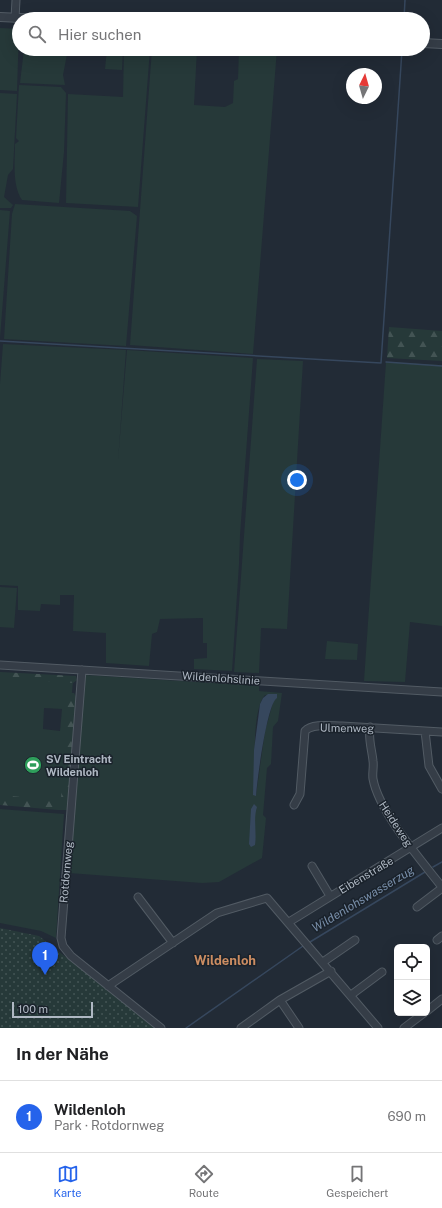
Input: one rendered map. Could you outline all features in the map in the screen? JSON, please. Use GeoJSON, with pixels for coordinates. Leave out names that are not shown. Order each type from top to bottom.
{"type":"FeatureCollection","features":[{"type":"Feature","properties":{"kind":"street"},"geometry":{"type":"LineString","coordinates":[[15,12],[16,0]]}},
{"type":"Feature","properties":{"kind":"street"},"geometry":{"type":"LineString","coordinates":[[0,17],[12,18]]}},
{"type":"Feature","properties":{"kind":"street"},"geometry":{"type":"LineString","coordinates":[[430,43],[442,44]]}},
{"type":"Feature","properties":{"kind":"street","name":"Wildenlohslinie"},"geometry":{"type":"LineString","coordinates":[[0,665],[442,692]]}},
{"type":"Feature","properties":{"kind":"street","name":"Rotdornweg"},"geometry":{"type":"LineString","coordinates":[[82,670],[61,938],[63,946],[71,956],[161,1028]]}},
{"type":"Feature","properties":{"kind":"street","name":"Ulmenweg"},"geometry":{"type":"LineString","coordinates":[[294,805],[300,794],[305,731],[307,729],[328,725],[442,732]]}},
{"type":"Feature","properties":{"kind":"street","name":"Heideweg"},"geometry":{"type":"LineString","coordinates":[[370,727],[369,734],[374,763],[373,778],[376,792],[380,801],[411,848],[442,888],[417,907]]}},
{"type":"Feature","properties":{"kind":"street"},"geometry":{"type":"LineString","coordinates":[[425,731],[429,766],[442,789]]}},
{"type":"Feature","properties":{"kind":"street","name":"Eibenstraße"},"geometry":{"type":"LineString","coordinates":[[289,922],[442,828]]}},
{"type":"Feature","properties":{"kind":"street","name":"Eibenstraße"},"geometry":{"type":"LineString","coordinates":[[312,866],[330,896]]}},
{"type":"Feature","properties":{"kind":"street"},"geometry":{"type":"LineString","coordinates":[[138,897],[173,943]]}},
{"type":"Feature","properties":{"kind":"street"},"geometry":{"type":"LineString","coordinates":[[108,986],[217,913],[261,898],[267,898],[324,962],[378,1028]]}},
{"type":"Feature","properties":{"kind":"street"},"geometry":{"type":"LineString","coordinates":[[324,962],[355,940]]}},
{"type":"Feature","properties":{"kind":"street"},"geometry":{"type":"LineString","coordinates":[[241,1028],[280,1000],[331,971]]}},
{"type":"Feature","properties":{"kind":"street"},"geometry":{"type":"LineString","coordinates":[[350,995],[382,972]]}},
{"type":"Feature","properties":{"kind":"street"},"geometry":{"type":"LineString","coordinates":[[430,1009],[442,999]]}},
{"type":"Feature","properties":{"kind":"street"},"geometry":{"type":"LineString","coordinates":[[280,1000],[299,1028]]}},
{"type":"Feature","properties":{"kind":"street"},"geometry":{"type":"LineString","coordinates":[[404,1028],[420,1016]]}},
{"type":"Feature","properties":{"kind":"green space"},"geometry":{"type":"Polygon","coordinates":[[[0,28],[12,29],[12,56],[18,56],[17,91],[0,90],[0,28]]]}},
{"type":"Feature","properties":{"kind":"green space"},"geometry":{"type":"Polygon","coordinates":[[[23,56],[67,56],[63,75],[65,85],[20,83],[23,56]]]}},
{"type":"Feature","properties":{"kind":"green space"},"geometry":{"type":"Polygon","coordinates":[[[106,56],[123,56],[122,70],[105,69],[106,56]]]}},
{"type":"Feature","properties":{"kind":"green space"},"geometry":{"type":"Polygon","coordinates":[[[124,56],[149,56],[138,207],[66,203],[68,94],[123,97],[124,56]]]}},
{"type":"Feature","properties":{"kind":"green space"},"geometry":{"type":"Polygon","coordinates":[[[151,56],[197,56],[194,105],[225,107],[233,103],[234,81],[238,79],[239,56],[276,56],[253,354],[130,345],[151,56]]]}},
{"type":"Feature","properties":{"kind":"green space"},"geometry":{"type":"Polygon","coordinates":[[[19,85],[61,87],[66,93],[64,152],[59,203],[22,200],[19,194],[15,180],[15,144],[19,141],[16,138],[19,85]]]}},
{"type":"Feature","properties":{"kind":"green space"},"geometry":{"type":"Polygon","coordinates":[[[0,93],[17,94],[13,169],[8,175],[4,197],[13,205],[11,208],[0,208],[0,93]]]}},
{"type":"Feature","properties":{"kind":"green space"},"geometry":{"type":"Polygon","coordinates":[[[15,204],[130,211],[137,216],[126,346],[4,339],[12,214],[15,204]]]}},
{"type":"Feature","properties":{"kind":"green space"},"geometry":{"type":"Polygon","coordinates":[[[0,210],[10,211],[0,338],[0,210]]]}},
{"type":"Feature","properties":{"kind":"green space"},"geometry":{"type":"Polygon","coordinates":[[[389,327],[442,331],[442,361],[387,358],[389,327]]]}},
{"type":"Feature","properties":{"kind":"green space"},"geometry":{"type":"Polygon","coordinates":[[[3,344],[126,350],[118,461],[127,350],[253,358],[232,671],[194,669],[194,659],[207,658],[207,643],[203,643],[203,618],[160,619],[157,632],[152,634],[149,666],[106,663],[106,633],[73,631],[74,595],[60,595],[60,605],[41,604],[40,611],[18,610],[18,586],[0,585],[0,384],[3,344]]]}},
{"type":"Feature","properties":{"kind":"green space"},"geometry":{"type":"Polygon","coordinates":[[[257,359],[303,361],[287,629],[261,628],[259,673],[234,672],[257,359]]]}},
{"type":"Feature","properties":{"kind":"green space"},"geometry":{"type":"Polygon","coordinates":[[[386,362],[442,365],[442,626],[410,622],[405,682],[364,681],[386,362]]]}},
{"type":"Feature","properties":{"kind":"green space"},"geometry":{"type":"Polygon","coordinates":[[[0,587],[17,588],[14,628],[0,627],[0,587]]]}},
{"type":"Feature","properties":{"kind":"green space"},"geometry":{"type":"Polygon","coordinates":[[[327,641],[358,644],[357,660],[325,659],[327,641]]]}},
{"type":"Feature","properties":{"kind":"green space"},"geometry":{"type":"Polygon","coordinates":[[[0,672],[76,676],[77,680],[73,683],[0,678],[0,672]]]}},
{"type":"Feature","properties":{"kind":"green space"},"geometry":{"type":"Polygon","coordinates":[[[85,675],[259,686],[259,691],[282,693],[278,721],[273,727],[271,764],[267,768],[263,815],[266,818],[262,858],[219,882],[202,883],[69,873],[85,675]],[[265,695],[258,714],[255,743],[256,795],[265,731],[274,699],[265,695]]]}},
{"type":"Feature","properties":{"kind":"green space","name":"SV Eintracht Wildenloh"},"geometry":{"type":"Polygon","coordinates":[[[0,676],[73,681],[62,803],[0,798],[0,676]],[[44,708],[43,729],[60,731],[62,709],[44,708]]]}},
{"type":"Feature","properties":{"kind":"green space"},"geometry":{"type":"Polygon","coordinates":[[[71,693],[74,693],[76,697],[67,810],[0,805],[0,795],[54,800],[61,799],[68,696],[71,693]]]}},
{"type":"Feature","properties":{"kind":"green space"},"geometry":{"type":"Polygon","coordinates":[[[0,809],[64,814],[56,938],[41,931],[0,923],[0,809]]]}},
{"type":"Feature","properties":{"kind":"green space"},"geometry":{"type":"Polygon","coordinates":[[[0,928],[39,936],[156,1028],[0,1028],[0,928]]]}},
{"type":"Feature","properties":{"kind":"water"},"geometry":{"type":"Polygon","coordinates":[[[268,694],[277,694],[277,698],[273,703],[266,727],[260,760],[256,796],[253,795],[254,750],[260,704],[263,698],[268,694]]]}},
{"type":"Feature","properties":{"kind":"water"},"geometry":{"type":"Polygon","coordinates":[[[254,804],[257,807],[255,816],[255,845],[251,847],[249,844],[251,809],[254,804]]]}},
{"type":"Feature","properties":{"kind":"waterway","name":"Wildenlohswasserzug"},"geometry":{"type":"LineString","coordinates":[[404,12],[405,0]]}},
{"type":"Feature","properties":{"kind":"waterway"},"geometry":{"type":"LineString","coordinates":[[0,341],[381,363],[402,56]]}},
{"type":"Feature","properties":{"kind":"waterway"},"geometry":{"type":"LineString","coordinates":[[386,362],[442,366]]}},
{"type":"Feature","properties":{"kind":"waterway","name":"Wildenlohswasserzug"},"geometry":{"type":"LineString","coordinates":[[433,867],[442,862]]}},
{"type":"Feature","properties":{"kind":"waterway","name":"Wildenlohswasserzug"},"geometry":{"type":"LineString","coordinates":[[310,942],[425,872]]}},
{"type":"Feature","properties":{"kind":"waterway","name":"Wildenlohswasserzug"},"geometry":{"type":"LineString","coordinates":[[186,1028],[303,946]]}},
{"type":"Feature","properties":{"kind":"place","name":"SV Eintracht Wildenloh"},"geometry":{"type":"Point","coordinates":[33,765]}},
{"type":"Feature","properties":{"kind":"place","name":"Wildenloh"},"geometry":{"type":"Point","coordinates":[45,975]}},
{"type":"Feature","properties":{"kind":"district","name":"Wildenloh"},"geometry":{"type":"Point","coordinates":[225,960]}}]}
